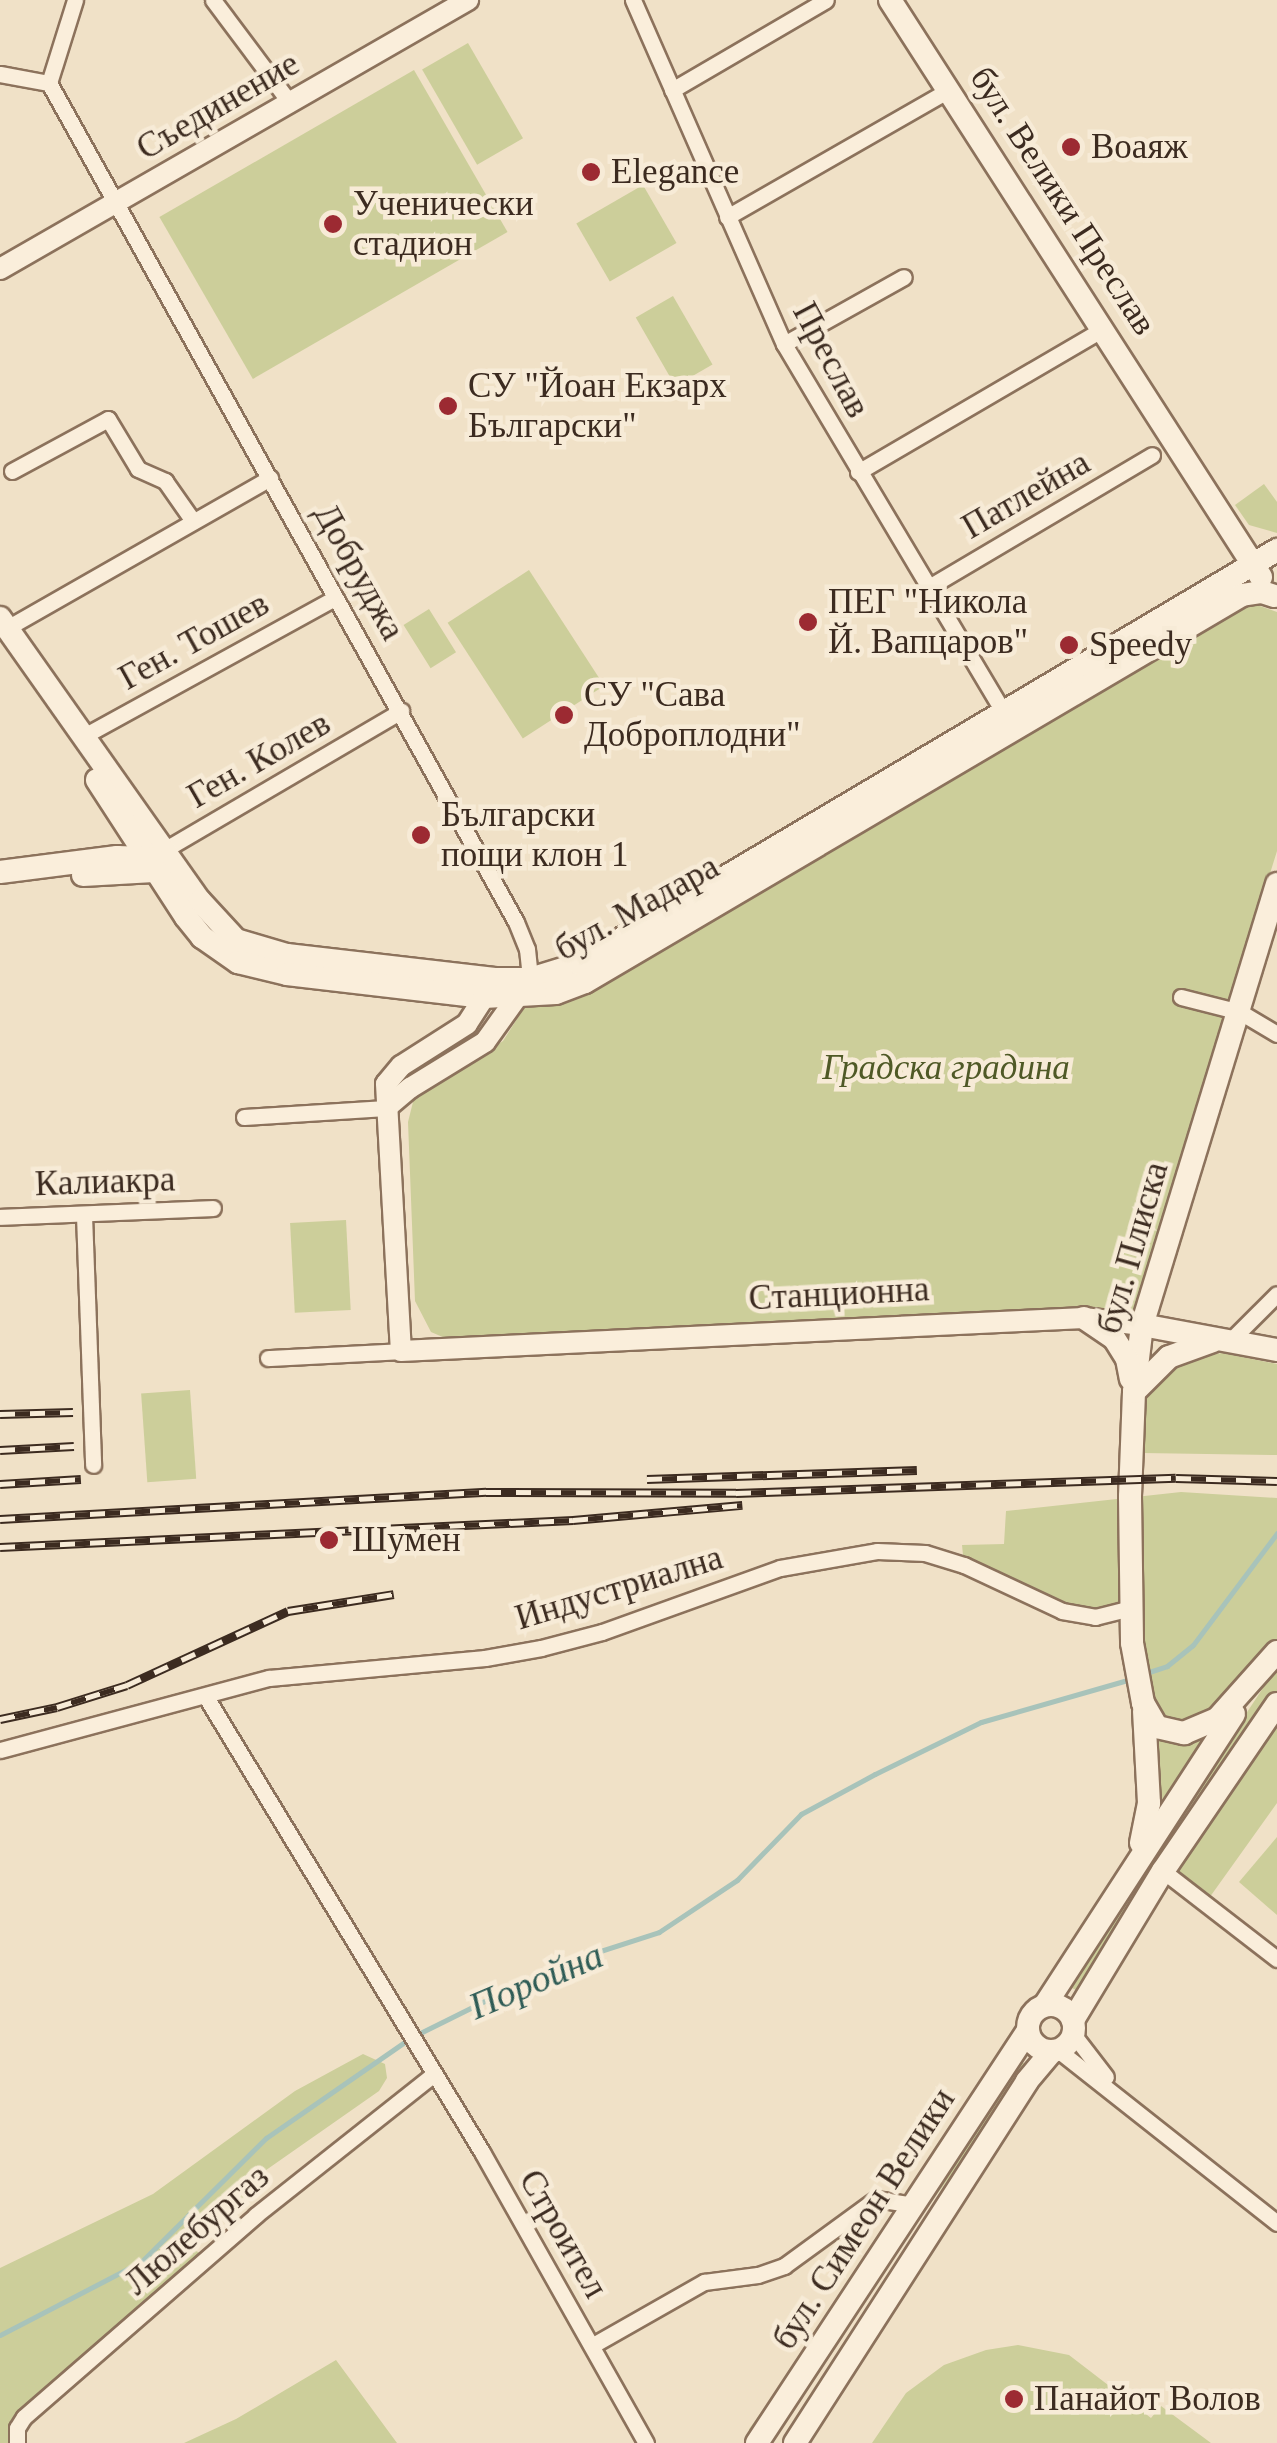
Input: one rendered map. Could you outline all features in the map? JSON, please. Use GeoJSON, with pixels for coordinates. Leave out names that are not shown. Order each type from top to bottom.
{"type":"FeatureCollection","features":[{"type":"Feature","properties":{"kind":"main road","name":"бул. Велики Преслав"},"geometry":{"type":"LineString","coordinates":[[890,0],[1177,440],[1265,564],[1276,594]]}},
{"type":"Feature","properties":{"kind":"main road","name":"бул. Велики Преслав"},"geometry":{"type":"LineString","coordinates":[[1177,440],[1246,530],[1277,540]]}},
{"type":"Feature","properties":{"kind":"main road","name":"бул. Мадара"},"geometry":{"type":"LineString","coordinates":[[160,861],[202,937],[238,962],[288,974],[556,993],[585,982],[1010,721],[1265,564],[1277,550]]}},
{"type":"Feature","properties":{"kind":"main road","name":"бул. Мадара"},"geometry":{"type":"LineString","coordinates":[[1010,721],[1242,595],[1276,594]]}},
{"type":"Feature","properties":{"kind":"main road"},"geometry":{"type":"LineString","coordinates":[[3,623],[82,737],[160,861]]}},
{"type":"Feature","properties":{"kind":"main road"},"geometry":{"type":"LineString","coordinates":[[39,676],[100,786],[160,861]]}},
{"type":"Feature","properties":{"kind":"main road"},"geometry":{"type":"LineString","coordinates":[[88,860],[108,840],[112,829],[100,786]]}},
{"type":"Feature","properties":{"kind":"main road"},"geometry":{"type":"LineString","coordinates":[[0,876],[88,860],[160,861]]}},
{"type":"Feature","properties":{"kind":"main road"},"geometry":{"type":"LineString","coordinates":[[0,876],[160,861]]}},
{"type":"Feature","properties":{"kind":"main road","name":"бул. Плиска"},"geometry":{"type":"LineString","coordinates":[[1144,1703],[1132,1644],[1131,1608],[1134,1392],[1142,1325],[1277,884]]}},
{"type":"Feature","properties":{"kind":"main road"},"geometry":{"type":"LineString","coordinates":[[1084,1318],[1114,1338],[1127,1359],[1134,1392]]}},
{"type":"Feature","properties":{"kind":"main road","name":"Станционна"},"geometry":{"type":"LineString","coordinates":[[1142,1325],[1277,1350]]}},
{"type":"Feature","properties":{"kind":"main road"},"geometry":{"type":"LineString","coordinates":[[1134,1392],[1169,1357],[1224,1340]]}},
{"type":"Feature","properties":{"kind":"main road"},"geometry":{"type":"LineString","coordinates":[[1144,1703],[1157,1727],[1171,1733],[1202,1728],[1216,1719],[1277,1654]]}},
{"type":"Feature","properties":{"kind":"main road"},"geometry":{"type":"LineString","coordinates":[[1064,2039],[1059,2006],[1045,2005],[1210,1746],[1277,1654]]}},
{"type":"Feature","properties":{"kind":"main road"},"geometry":{"type":"LineString","coordinates":[[1135,1862],[1149,1803],[1144,1703]]}},
{"type":"Feature","properties":{"kind":"main road"},"geometry":{"type":"LineString","coordinates":[[795,2443],[1027,2081],[1064,2039],[1163,1871],[1277,1704]]}},
{"type":"Feature","properties":{"kind":"main road","name":"бул. Симеон Велики"},"geometry":{"type":"LineString","coordinates":[[757,2443],[1028,2032],[1029,2019],[1045,2005]]}},
{"type":"Feature","properties":{"kind":"main road"},"geometry":{"type":"LineString","coordinates":[[1028,2032],[1033,2044],[1064,2039]]}},
{"type":"Feature","properties":{"kind":"street"},"geometry":{"type":"LineString","coordinates":[[0,74],[49,83],[75,0]]}},
{"type":"Feature","properties":{"kind":"street"},"geometry":{"type":"LineString","coordinates":[[212,0],[290,102]]}},
{"type":"Feature","properties":{"kind":"street","name":"Преслав"},"geometry":{"type":"LineString","coordinates":[[633,0],[784,344],[1010,721]]}},
{"type":"Feature","properties":{"kind":"street"},"geometry":{"type":"LineString","coordinates":[[672,90],[826,0]]}},
{"type":"Feature","properties":{"kind":"street","name":"Съединение"},"geometry":{"type":"LineString","coordinates":[[0,268],[460,2]]}},
{"type":"Feature","properties":{"kind":"street","name":"Добруджа"},"geometry":{"type":"LineString","coordinates":[[49,83],[516,922],[528,949],[524,988]]}},
{"type":"Feature","properties":{"kind":"street"},"geometry":{"type":"LineString","coordinates":[[727,217],[949,90]]}},
{"type":"Feature","properties":{"kind":"street"},"geometry":{"type":"LineString","coordinates":[[784,344],[904,277]]}},
{"type":"Feature","properties":{"kind":"street"},"geometry":{"type":"LineString","coordinates":[[858,472],[1104,328]]}},
{"type":"Feature","properties":{"kind":"street"},"geometry":{"type":"LineString","coordinates":[[12,470],[108,419],[138,469],[165,480],[193,521]]}},
{"type":"Feature","properties":{"kind":"street","name":"Патлейна"},"geometry":{"type":"LineString","coordinates":[[929,586],[1152,456]]}},
{"type":"Feature","properties":{"kind":"street"},"geometry":{"type":"LineString","coordinates":[[3,623],[270,478]]}},
{"type":"Feature","properties":{"kind":"street","name":"Ген. Тошев"},"geometry":{"type":"LineString","coordinates":[[82,737],[336,598]]}},
{"type":"Feature","properties":{"kind":"street","name":"Ген. Колев"},"geometry":{"type":"LineString","coordinates":[[160,861],[401,712]]}},
{"type":"Feature","properties":{"kind":"street"},"geometry":{"type":"LineString","coordinates":[[401,1351],[386,1084],[392,1074],[467,1024],[490,988]]}},
{"type":"Feature","properties":{"kind":"street"},"geometry":{"type":"LineString","coordinates":[[244,1117],[386,1108],[410,1088],[486,1042],[524,988]]}},
{"type":"Feature","properties":{"kind":"street"},"geometry":{"type":"LineString","coordinates":[[1181,997],[1240,1012],[1277,1034]]}},
{"type":"Feature","properties":{"kind":"street","name":"Калиакра"},"geometry":{"type":"LineString","coordinates":[[0,1216],[213,1208]]}},
{"type":"Feature","properties":{"kind":"street"},"geometry":{"type":"LineString","coordinates":[[84,1215],[94,1465]]}},
{"type":"Feature","properties":{"kind":"street"},"geometry":{"type":"LineString","coordinates":[[1224,1340],[1277,1294]]}},
{"type":"Feature","properties":{"kind":"street","name":"Станционна"},"geometry":{"type":"LineString","coordinates":[[268,1358],[1084,1318],[1142,1325]]}},
{"type":"Feature","properties":{"kind":"street","name":"Индустриална"},"geometry":{"type":"LineString","coordinates":[[0,1750],[304,1672],[485,1658],[541,1648],[602,1632],[780,1568],[876,1551],[924,1553],[964,1565],[1062,1611],[1095,1617],[1131,1608]]}},
{"type":"Feature","properties":{"kind":"street","name":"Строител"},"geometry":{"type":"LineString","coordinates":[[206,1697],[394,2004],[646,2443]]}},
{"type":"Feature","properties":{"kind":"street"},"geometry":{"type":"LineString","coordinates":[[1163,1871],[1277,1958]]}},
{"type":"Feature","properties":{"kind":"street"},"geometry":{"type":"LineString","coordinates":[[1064,2039],[1117,2092],[1277,2223]]}},
{"type":"Feature","properties":{"kind":"street","name":"Люлебургаз"},"geometry":{"type":"LineString","coordinates":[[17,2443],[17,2428],[24,2417],[256,2216],[434,2074]]}},
{"type":"Feature","properties":{"kind":"street"},"geometry":{"type":"LineString","coordinates":[[592,2345],[704,2282],[744,2278],[784,2266],[876,2200],[914,2206]]}},
{"type":"Feature","properties":{"kind":"green space"},"geometry":{"type":"Polygon","coordinates":[[[468,43],[523,138],[477,165],[422,70],[468,43]]]}},
{"type":"Feature","properties":{"kind":"green space","name":"Ученически стадион"},"geometry":{"type":"Polygon","coordinates":[[[414,70],[508,232],[253,379],[159,217],[414,70]]]}},
{"type":"Feature","properties":{"kind":"green space"},"geometry":{"type":"Polygon","coordinates":[[[643,185],[676,243],[610,282],[576,224],[643,185]]]}},
{"type":"Feature","properties":{"kind":"green space"},"geometry":{"type":"Polygon","coordinates":[[[673,296],[712,364],[675,386],[636,318],[673,296]]]}},
{"type":"Feature","properties":{"kind":"green space"},"geometry":{"type":"Polygon","coordinates":[[[1264,484],[1277,502],[1277,533],[1249,525],[1235,505],[1264,484]]]}},
{"type":"Feature","properties":{"kind":"green space"},"geometry":{"type":"Polygon","coordinates":[[[529,570],[604,686],[523,739],[448,623],[529,570]]]}},
{"type":"Feature","properties":{"kind":"green space","name":"Градска градина"},"geometry":{"type":"Polygon","coordinates":[[[1257,605],[1277,612],[1277,851],[1134,1313],[1103,1310],[445,1338],[431,1332],[415,1301],[408,1122],[414,1098],[503,1041],[524,1008],[568,1000],[1237,609],[1257,605]]]}},
{"type":"Feature","properties":{"kind":"green space"},"geometry":{"type":"Polygon","coordinates":[[[429,609],[456,652],[431,668],[404,625],[429,609]]]}},
{"type":"Feature","properties":{"kind":"green space"},"geometry":{"type":"Polygon","coordinates":[[[346,1220],[351,1310],[295,1313],[290,1223],[346,1220]]]}},
{"type":"Feature","properties":{"kind":"green space"},"geometry":{"type":"Polygon","coordinates":[[[1222,1353],[1277,1364],[1277,1455],[1142,1453],[1143,1396],[1158,1377],[1192,1358],[1222,1353]]]}},
{"type":"Feature","properties":{"kind":"green space"},"geometry":{"type":"Polygon","coordinates":[[[190,1390],[196,1479],[147,1482],[141,1393],[190,1390]]]}},
{"type":"Feature","properties":{"kind":"green space"},"geometry":{"type":"Polygon","coordinates":[[[1181,1492],[1277,1498],[1277,1652],[1217,1719],[1157,1727],[1131,1608],[1095,1617],[964,1565],[962,1545],[1004,1544],[1006,1511],[1181,1492]]]}},
{"type":"Feature","properties":{"kind":"green space"},"geometry":{"type":"Polygon","coordinates":[[[1277,1667],[1277,1694],[1076,1990],[1066,1985],[1277,1667]]]}},
{"type":"Feature","properties":{"kind":"green space"},"geometry":{"type":"Polygon","coordinates":[[[1277,1704],[1277,1803],[1207,1901],[1163,1871],[1277,1704]]]}},
{"type":"Feature","properties":{"kind":"green space"},"geometry":{"type":"Polygon","coordinates":[[[1154,1730],[1209,1732],[1159,1804],[1154,1730]]]}},
{"type":"Feature","properties":{"kind":"green space"},"geometry":{"type":"Polygon","coordinates":[[[1277,1837],[1277,1915],[1239,1882],[1277,1837]]]}},
{"type":"Feature","properties":{"kind":"green space"},"geometry":{"type":"Polygon","coordinates":[[[363,2054],[385,2064],[387,2078],[379,2091],[246,2184],[243,2204],[198,2235],[195,2250],[208,2259],[52,2393],[12,2443],[0,2443],[0,2268],[153,2194],[295,2091],[363,2054]]]}},
{"type":"Feature","properties":{"kind":"green space"},"geometry":{"type":"Polygon","coordinates":[[[1018,2059],[1029,2067],[760,2438],[749,2430],[1018,2059]]]}},
{"type":"Feature","properties":{"kind":"green space","name":"Панайот Волов"},"geometry":{"type":"Polygon","coordinates":[[[1018,2345],[1069,2355],[1151,2418],[1161,2406],[1211,2443],[872,2443],[906,2393],[944,2365],[986,2350],[1018,2345]]]}},
{"type":"Feature","properties":{"kind":"green space"},"geometry":{"type":"Polygon","coordinates":[[[336,2360],[397,2443],[184,2443],[236,2419],[336,2360]]]}},
{"type":"Feature","properties":{"kind":"waterway"},"geometry":{"type":"LineString","coordinates":[[1146,1673],[1167,1666],[1193,1645],[1277,1533]]}},
{"type":"Feature","properties":{"kind":"waterway","name":"Поройна"},"geometry":{"type":"LineString","coordinates":[[0,2335],[141,2262],[266,2138],[412,2037],[557,1965],[659,1932],[737,1880],[801,1814],[875,1774],[981,1722],[1131,1679]]}},
{"type":"Feature","properties":{"kind":"railway"},"geometry":{"type":"LineString","coordinates":[[0,1414],[73,1412]]}},
{"type":"Feature","properties":{"kind":"railway"},"geometry":{"type":"LineString","coordinates":[[0,1450],[74,1446]]}},
{"type":"Feature","properties":{"kind":"railway"},"geometry":{"type":"LineString","coordinates":[[647,1479],[917,1470]]}},
{"type":"Feature","properties":{"kind":"railway"},"geometry":{"type":"LineString","coordinates":[[0,1519],[486,1492],[736,1493],[1176,1478],[1277,1481]]}},
{"type":"Feature","properties":{"kind":"railway"},"geometry":{"type":"LineString","coordinates":[[0,1484],[81,1479]]}},
{"type":"Feature","properties":{"kind":"railway"},"geometry":{"type":"LineString","coordinates":[[0,1547],[573,1520],[742,1505]]}},
{"type":"Feature","properties":{"kind":"railway"},"geometry":{"type":"LineString","coordinates":[[0,1719],[57,1707],[127,1685],[288,1611],[394,1594]]}},
{"type":"Feature","properties":{"kind":"place","name":"Воаяж"},"geometry":{"type":"Point","coordinates":[1071,147]}},
{"type":"Feature","properties":{"kind":"place","name":"Elegance"},"geometry":{"type":"Point","coordinates":[591,172]}},
{"type":"Feature","properties":{"kind":"place","name":"Ученически стадион"},"geometry":{"type":"Point","coordinates":[333,224]}},
{"type":"Feature","properties":{"kind":"place","name":"СУ \"Йоан Екзарх Български\""},"geometry":{"type":"Point","coordinates":[448,406]}},
{"type":"Feature","properties":{"kind":"place","name":"ПЕГ \"Никола Й. Вапцаров\""},"geometry":{"type":"Point","coordinates":[808,622]}},
{"type":"Feature","properties":{"kind":"place","name":"Speedy"},"geometry":{"type":"Point","coordinates":[1069,645]}},
{"type":"Feature","properties":{"kind":"place","name":"СУ \"Сава Доброплодни\""},"geometry":{"type":"Point","coordinates":[564,715]}},
{"type":"Feature","properties":{"kind":"place","name":"Български пощи клон 1"},"geometry":{"type":"Point","coordinates":[421,835]}},
{"type":"Feature","properties":{"kind":"place","name":"Шумен"},"geometry":{"type":"Point","coordinates":[329,1540]}},
{"type":"Feature","properties":{"kind":"place","name":"Панайот Волов"},"geometry":{"type":"Point","coordinates":[1014,2399]}}]}
